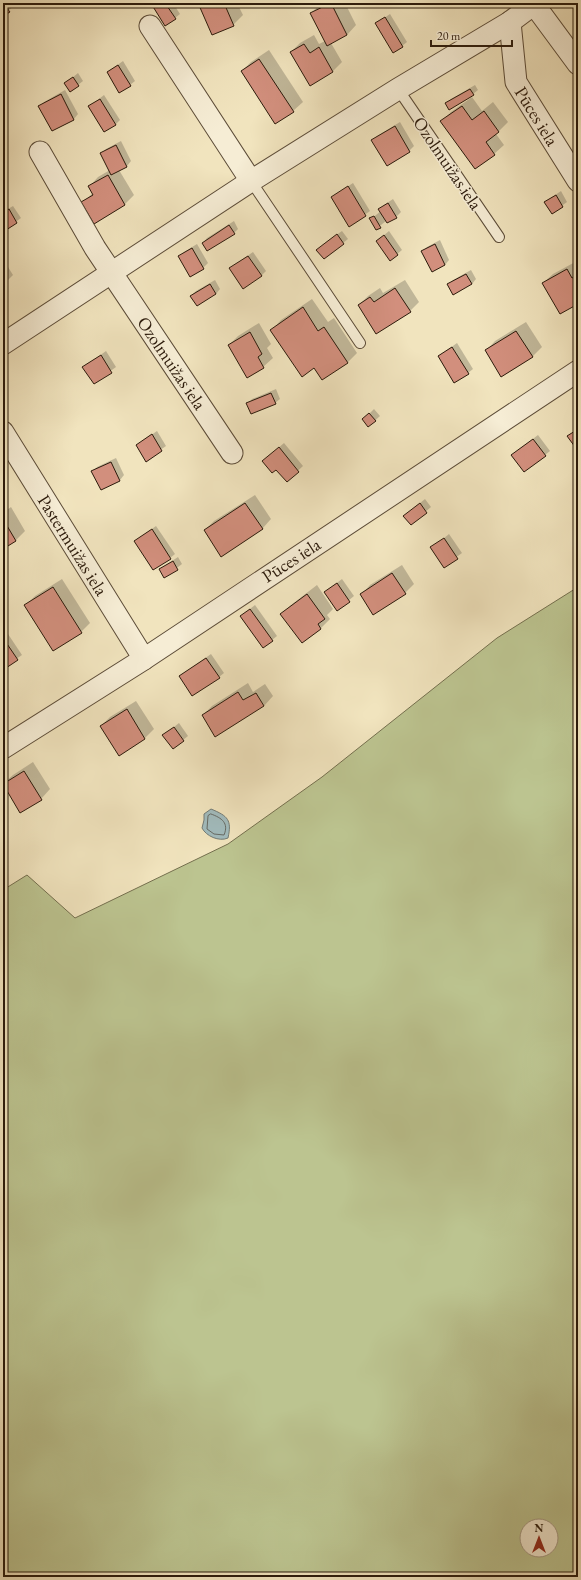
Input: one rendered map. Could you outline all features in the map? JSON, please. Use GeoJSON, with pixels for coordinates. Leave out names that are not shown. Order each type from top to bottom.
{"type":"FeatureCollection","features":[{"type":"Feature","properties":{"kind":"street"},"geometry":{"type":"LineString","coordinates":[[3,344],[251,181],[398,89],[510,22],[533,3],[578,64]]}},
{"type":"Feature","properties":{"kind":"street","name":"Pūces iela"},"geometry":{"type":"LineString","coordinates":[[510,22],[516,82],[578,181]]}},
{"type":"Feature","properties":{"kind":"street"},"geometry":{"type":"LineString","coordinates":[[150,26],[251,181]]}},
{"type":"Feature","properties":{"kind":"street","name":"Ozolmuižas iela"},"geometry":{"type":"LineString","coordinates":[[40,152],[95,248],[232,453]]}},
{"type":"Feature","properties":{"kind":"street","name":"Pūces iela"},"geometry":{"type":"LineString","coordinates":[[3,748],[144,659],[578,371]]}},
{"type":"Feature","properties":{"kind":"street","name":"Pastermuižas iela"},"geometry":{"type":"LineString","coordinates":[[3,432],[144,659]]}},
{"type":"Feature","properties":{"kind":"lane","name":"Ozolmuižas iela"},"geometry":{"type":"LineString","coordinates":[[398,89],[499,237]]}},
{"type":"Feature","properties":{"kind":"lane"},"geometry":{"type":"LineString","coordinates":[[251,181],[360,343]]}},
{"type":"Feature","properties":{"kind":"green space"},"geometry":{"type":"Polygon","coordinates":[[[578,587],[578,1577],[3,1577],[3,890],[27,875],[75,918],[228,844],[322,777],[497,638],[578,587]]]}},
{"type":"Feature","properties":{"kind":"water"},"geometry":{"type":"Polygon","coordinates":[[[211,809],[227,819],[229,823],[228,838],[213,838],[206,834],[202,828],[204,814],[211,809]]]}},
{"type":"Feature","properties":{"kind":"building"},"geometry":{"type":"Polygon","coordinates":[[[3,3],[10,12],[3,16],[3,3]]]}},
{"type":"Feature","properties":{"kind":"building"},"geometry":{"type":"Polygon","coordinates":[[[154,3],[165,3],[176,19],[165,26],[152,5],[154,3]]]}},
{"type":"Feature","properties":{"kind":"building"},"geometry":{"type":"Polygon","coordinates":[[[198,3],[224,3],[234,26],[212,35],[198,3]]]}},
{"type":"Feature","properties":{"kind":"building"},"geometry":{"type":"Polygon","coordinates":[[[331,3],[347,35],[327,46],[310,13],[331,3]]]}},
{"type":"Feature","properties":{"kind":"building"},"geometry":{"type":"Polygon","coordinates":[[[385,17],[403,47],[393,53],[375,23],[385,17]]]}},
{"type":"Feature","properties":{"kind":"building"},"geometry":{"type":"Polygon","coordinates":[[[304,44],[310,53],[319,47],[333,72],[310,86],[290,52],[304,44]]]}},
{"type":"Feature","properties":{"kind":"building"},"geometry":{"type":"Polygon","coordinates":[[[259,59],[294,112],[275,124],[241,71],[259,59]]]}},
{"type":"Feature","properties":{"kind":"building"},"geometry":{"type":"Polygon","coordinates":[[[118,65],[131,86],[119,93],[107,72],[118,65]]]}},
{"type":"Feature","properties":{"kind":"building"},"geometry":{"type":"Polygon","coordinates":[[[73,77],[79,86],[70,92],[64,83],[73,77]]]}},
{"type":"Feature","properties":{"kind":"building"},"geometry":{"type":"Polygon","coordinates":[[[470,89],[474,95],[449,110],[445,103],[470,89]]]}},
{"type":"Feature","properties":{"kind":"building"},"geometry":{"type":"Polygon","coordinates":[[[61,94],[74,120],[52,131],[38,106],[61,94]]]}},
{"type":"Feature","properties":{"kind":"building"},"geometry":{"type":"Polygon","coordinates":[[[100,99],[116,125],[104,132],[88,106],[100,99]]]}},
{"type":"Feature","properties":{"kind":"building"},"geometry":{"type":"Polygon","coordinates":[[[462,106],[472,120],[484,111],[499,132],[486,142],[495,155],[475,169],[440,121],[462,106]]]}},
{"type":"Feature","properties":{"kind":"building"},"geometry":{"type":"Polygon","coordinates":[[[395,126],[410,152],[387,166],[371,140],[395,126]]]}},
{"type":"Feature","properties":{"kind":"building"},"geometry":{"type":"Polygon","coordinates":[[[116,145],[127,167],[111,175],[100,153],[116,145]]]}},
{"type":"Feature","properties":{"kind":"building"},"geometry":{"type":"Polygon","coordinates":[[[108,175],[125,205],[94,224],[81,202],[93,195],[88,186],[108,175]]]}},
{"type":"Feature","properties":{"kind":"building"},"geometry":{"type":"Polygon","coordinates":[[[348,186],[366,216],[349,227],[331,197],[348,186]]]}},
{"type":"Feature","properties":{"kind":"building"},"geometry":{"type":"Polygon","coordinates":[[[556,195],[563,207],[552,214],[544,202],[556,195]]]}},
{"type":"Feature","properties":{"kind":"building"},"geometry":{"type":"Polygon","coordinates":[[[388,203],[397,218],[387,223],[378,209],[388,203]]]}},
{"type":"Feature","properties":{"kind":"building"},"geometry":{"type":"Polygon","coordinates":[[[9,209],[17,223],[3,232],[3,213],[9,209]]]}},
{"type":"Feature","properties":{"kind":"building"},"geometry":{"type":"Polygon","coordinates":[[[374,216],[381,228],[376,230],[369,218],[374,216]]]}},
{"type":"Feature","properties":{"kind":"building"},"geometry":{"type":"Polygon","coordinates":[[[229,225],[235,234],[207,251],[202,243],[229,225]]]}},
{"type":"Feature","properties":{"kind":"building"},"geometry":{"type":"Polygon","coordinates":[[[337,234],[344,244],[324,259],[316,250],[337,234]]]}},
{"type":"Feature","properties":{"kind":"building"},"geometry":{"type":"Polygon","coordinates":[[[384,235],[398,255],[390,261],[376,241],[384,235]]]}},
{"type":"Feature","properties":{"kind":"building"},"geometry":{"type":"Polygon","coordinates":[[[435,244],[445,265],[432,272],[421,251],[435,244]]]}},
{"type":"Feature","properties":{"kind":"building"},"geometry":{"type":"Polygon","coordinates":[[[192,248],[204,269],[190,277],[178,256],[192,248]]]}},
{"type":"Feature","properties":{"kind":"building"},"geometry":{"type":"Polygon","coordinates":[[[248,256],[262,276],[243,289],[229,268],[248,256]]]}},
{"type":"Feature","properties":{"kind":"building"},"geometry":{"type":"Polygon","coordinates":[[[567,269],[572,278],[578,275],[578,304],[560,314],[542,283],[567,269]]]}},
{"type":"Feature","properties":{"kind":"building"},"geometry":{"type":"Polygon","coordinates":[[[466,274],[472,284],[453,295],[447,284],[466,274]]]}},
{"type":"Feature","properties":{"kind":"building"},"geometry":{"type":"Polygon","coordinates":[[[210,284],[216,294],[197,306],[190,296],[210,284]]]}},
{"type":"Feature","properties":{"kind":"building"},"geometry":{"type":"Polygon","coordinates":[[[395,288],[411,312],[376,334],[358,305],[370,297],[374,302],[395,288]]]}},
{"type":"Feature","properties":{"kind":"building"},"geometry":{"type":"Polygon","coordinates":[[[303,307],[318,331],[324,327],[348,363],[322,380],[314,368],[302,377],[270,330],[303,307]]]}},
{"type":"Feature","properties":{"kind":"building"},"geometry":{"type":"Polygon","coordinates":[[[516,331],[533,357],[501,377],[485,350],[516,331]]]}},
{"type":"Feature","properties":{"kind":"building"},"geometry":{"type":"Polygon","coordinates":[[[250,332],[262,354],[258,357],[264,368],[247,378],[228,345],[250,332]]]}},
{"type":"Feature","properties":{"kind":"building"},"geometry":{"type":"Polygon","coordinates":[[[452,347],[469,374],[454,383],[438,356],[452,347]]]}},
{"type":"Feature","properties":{"kind":"building"},"geometry":{"type":"Polygon","coordinates":[[[101,355],[112,373],[94,384],[82,367],[101,355]]]}},
{"type":"Feature","properties":{"kind":"building"},"geometry":{"type":"Polygon","coordinates":[[[271,393],[276,404],[251,414],[246,403],[271,393]]]}},
{"type":"Feature","properties":{"kind":"building"},"geometry":{"type":"Polygon","coordinates":[[[369,413],[376,421],[368,427],[362,419],[369,413]]]}},
{"type":"Feature","properties":{"kind":"building"},"geometry":{"type":"Polygon","coordinates":[[[575,431],[578,436],[578,451],[567,436],[575,431]]]}},
{"type":"Feature","properties":{"kind":"building"},"geometry":{"type":"Polygon","coordinates":[[[152,434],[162,451],[146,462],[136,445],[152,434]]]}},
{"type":"Feature","properties":{"kind":"building"},"geometry":{"type":"Polygon","coordinates":[[[533,439],[546,456],[524,472],[511,455],[533,439]]]}},
{"type":"Feature","properties":{"kind":"building"},"geometry":{"type":"Polygon","coordinates":[[[279,447],[299,472],[287,482],[276,470],[272,473],[262,461],[279,447]]]}},
{"type":"Feature","properties":{"kind":"building"},"geometry":{"type":"Polygon","coordinates":[[[111,462],[120,481],[101,490],[91,471],[111,462]]]}},
{"type":"Feature","properties":{"kind":"building"},"geometry":{"type":"Polygon","coordinates":[[[245,503],[263,529],[221,557],[204,530],[245,503]]]}},
{"type":"Feature","properties":{"kind":"building"},"geometry":{"type":"Polygon","coordinates":[[[420,503],[427,513],[411,525],[403,516],[420,503]]]}},
{"type":"Feature","properties":{"kind":"building"},"geometry":{"type":"Polygon","coordinates":[[[3,519],[16,541],[3,549],[3,519]]]}},
{"type":"Feature","properties":{"kind":"building"},"geometry":{"type":"Polygon","coordinates":[[[152,529],[171,559],[153,570],[134,541],[152,529]]]}},
{"type":"Feature","properties":{"kind":"building"},"geometry":{"type":"Polygon","coordinates":[[[444,538],[458,559],[444,568],[430,547],[444,538]]]}},
{"type":"Feature","properties":{"kind":"building"},"geometry":{"type":"Polygon","coordinates":[[[173,561],[178,570],[164,578],[159,569],[173,561]]]}},
{"type":"Feature","properties":{"kind":"building"},"geometry":{"type":"Polygon","coordinates":[[[392,573],[406,594],[373,615],[360,594],[392,573]]]}},
{"type":"Feature","properties":{"kind":"building"},"geometry":{"type":"Polygon","coordinates":[[[337,583],[350,602],[337,611],[324,592],[337,583]]]}},
{"type":"Feature","properties":{"kind":"building"},"geometry":{"type":"Polygon","coordinates":[[[53,587],[82,633],[53,651],[24,605],[53,587]]]}},
{"type":"Feature","properties":{"kind":"building"},"geometry":{"type":"Polygon","coordinates":[[[307,594],[325,619],[318,624],[321,629],[302,643],[280,614],[307,594]]]}},
{"type":"Feature","properties":{"kind":"building"},"geometry":{"type":"Polygon","coordinates":[[[250,609],[273,641],[263,648],[240,616],[250,609]]]}},
{"type":"Feature","properties":{"kind":"building"},"geometry":{"type":"Polygon","coordinates":[[[3,638],[18,660],[3,670],[3,638]]]}},
{"type":"Feature","properties":{"kind":"building"},"geometry":{"type":"Polygon","coordinates":[[[206,658],[220,678],[192,696],[179,676],[206,658]]]}},
{"type":"Feature","properties":{"kind":"building"},"geometry":{"type":"Polygon","coordinates":[[[238,692],[243,700],[256,693],[264,706],[215,737],[202,715],[238,692]]]}},
{"type":"Feature","properties":{"kind":"building"},"geometry":{"type":"Polygon","coordinates":[[[127,709],[145,739],[119,756],[100,726],[127,709]]]}},
{"type":"Feature","properties":{"kind":"building"},"geometry":{"type":"Polygon","coordinates":[[[174,727],[184,741],[173,749],[162,735],[174,727]]]}},
{"type":"Feature","properties":{"kind":"building"},"geometry":{"type":"Polygon","coordinates":[[[24,771],[42,800],[20,813],[3,784],[24,771]]]}}]}
